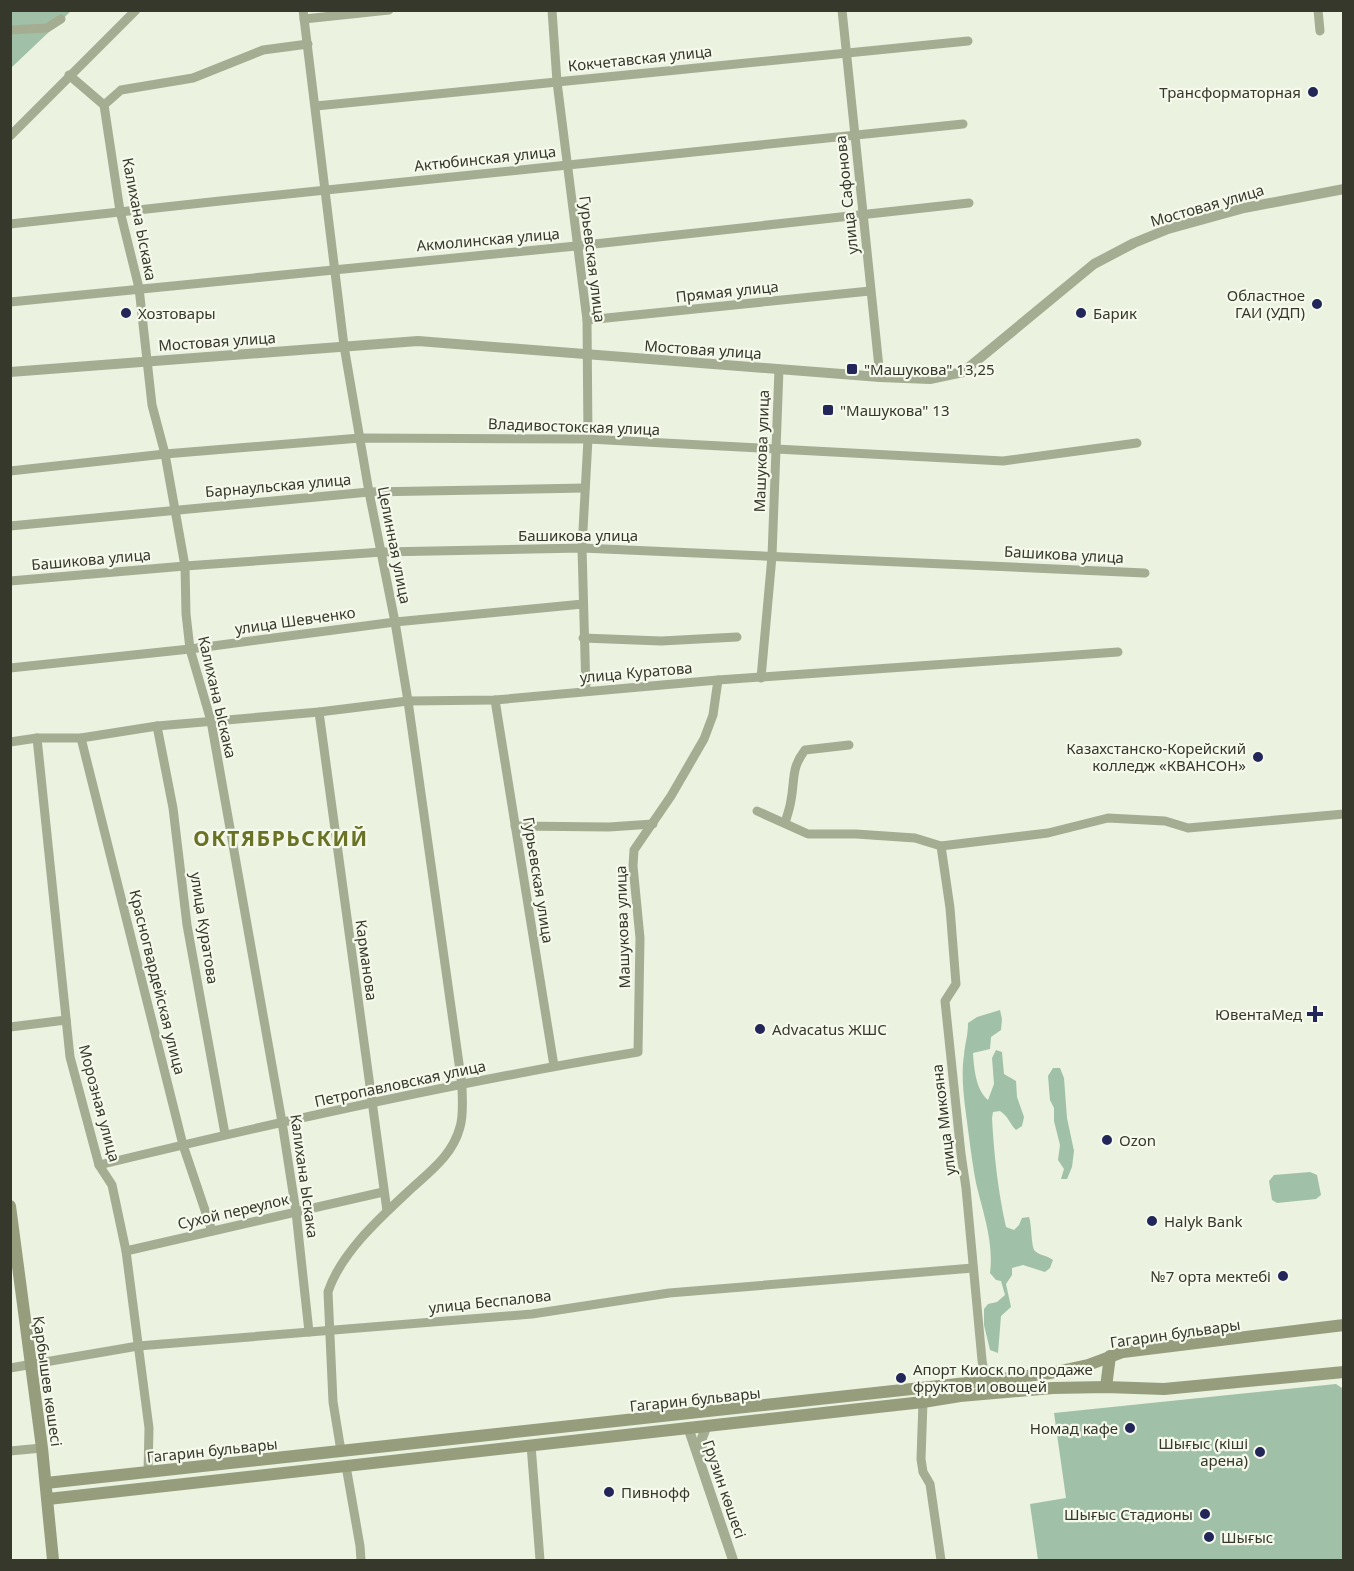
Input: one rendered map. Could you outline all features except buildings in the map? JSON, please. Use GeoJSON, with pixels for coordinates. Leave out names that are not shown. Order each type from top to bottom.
{"type":"FeatureCollection","features":[{"type":"Feature","properties":{"kind":"main road","name":"Қарбышев көшесі"},"geometry":{"type":"LineString","coordinates":[[10,1206],[42,1448],[53,1560]]}},
{"type":"Feature","properties":{"kind":"main road","name":"Гагарин бульвары"},"geometry":{"type":"LineString","coordinates":[[48,1499],[531,1445],[686,1421],[1051,1372],[1088,1365],[1110,1356],[1137,1351],[1344,1325]]}},
{"type":"Feature","properties":{"kind":"main road"},"geometry":{"type":"LineString","coordinates":[[1106,1387],[1110,1356]]}},
{"type":"Feature","properties":{"kind":"main road","name":"Гагарин бульвары"},"geometry":{"type":"LineString","coordinates":[[46,1483],[341,1451],[686,1421],[707,1425],[960,1396],[1053,1388],[1164,1389],[1344,1372]]}},
{"type":"Feature","properties":{"kind":"main road"},"geometry":{"type":"LineString","coordinates":[[341,1451],[346,1466]]}},
{"type":"Feature","properties":{"kind":"street"},"geometry":{"type":"LineString","coordinates":[[10,136],[135,10]]}},
{"type":"Feature","properties":{"kind":"street"},"geometry":{"type":"LineString","coordinates":[[304,15],[389,10]]}},
{"type":"Feature","properties":{"kind":"street","name":"Гурьевская улица"},"geometry":{"type":"LineString","coordinates":[[552,10],[566,165],[587,320],[588,439],[582,548],[586,691]]}},
{"type":"Feature","properties":{"kind":"street","name":"улица Сафонова"},"geometry":{"type":"LineString","coordinates":[[842,10],[880,377]]}},
{"type":"Feature","properties":{"kind":"street"},"geometry":{"type":"LineString","coordinates":[[1318,10],[1320,31]]}},
{"type":"Feature","properties":{"kind":"street","name":"Целинная улица"},"geometry":{"type":"LineString","coordinates":[[304,15],[344,346],[408,701],[462,1085],[461,1125],[447,1156],[387,1211],[333,1276],[328,1292],[333,1402],[341,1451]]}},
{"type":"Feature","properties":{"kind":"street"},"geometry":{"type":"LineString","coordinates":[[10,30],[47,28],[61,19]]}},
{"type":"Feature","properties":{"kind":"street","name":"Кокчетавская улица"},"geometry":{"type":"LineString","coordinates":[[316,106],[968,41]]}},
{"type":"Feature","properties":{"kind":"street"},"geometry":{"type":"LineString","coordinates":[[69,75],[104,105],[121,90],[192,78],[263,50],[308,44]]}},
{"type":"Feature","properties":{"kind":"street","name":"Калихана Ыскака"},"geometry":{"type":"LineString","coordinates":[[104,105],[120,211],[139,288],[152,405],[165,454],[185,566],[186,614],[190,649],[211,721],[282,1122],[296,1212],[309,1332]]}},
{"type":"Feature","properties":{"kind":"street","name":"Актюбинская улица"},"geometry":{"type":"LineString","coordinates":[[10,224],[963,124]]}},
{"type":"Feature","properties":{"kind":"street","name":"Мостовая улица"},"geometry":{"type":"LineString","coordinates":[[10,372],[418,341],[930,379],[963,372],[1095,264],[1134,243],[1168,229],[1244,208],[1344,189]]}},
{"type":"Feature","properties":{"kind":"street","name":"Акмолинская улица"},"geometry":{"type":"LineString","coordinates":[[10,302],[576,246],[969,203]]}},
{"type":"Feature","properties":{"kind":"street","name":"Прямая улица"},"geometry":{"type":"LineString","coordinates":[[587,320],[870,291]]}},
{"type":"Feature","properties":{"kind":"street","name":"Машукова улица"},"geometry":{"type":"LineString","coordinates":[[761,678],[772,556],[779,369]]}},
{"type":"Feature","properties":{"kind":"street","name":"Владивостокская улица"},"geometry":{"type":"LineString","coordinates":[[10,471],[165,454],[360,438],[588,439],[1003,461],[1137,443]]}},
{"type":"Feature","properties":{"kind":"street","name":"Барнаульская улица"},"geometry":{"type":"LineString","coordinates":[[10,526],[369,492],[585,488]]}},
{"type":"Feature","properties":{"kind":"street","name":"Башикова улица"},"geometry":{"type":"LineString","coordinates":[[10,581],[382,552],[582,548],[1145,573]]}},
{"type":"Feature","properties":{"kind":"street","name":"улица Шевченко"},"geometry":{"type":"LineString","coordinates":[[10,668],[190,649],[395,622],[583,604]]}},
{"type":"Feature","properties":{"kind":"street"},"geometry":{"type":"LineString","coordinates":[[583,638],[662,641],[737,637]]}},
{"type":"Feature","properties":{"kind":"street","name":"улица Куратова"},"geometry":{"type":"LineString","coordinates":[[10,742],[37,738],[81,738],[157,726],[319,712],[408,701],[495,700],[718,680],[1118,652]]}},
{"type":"Feature","properties":{"kind":"street","name":"Машукова улица"},"geometry":{"type":"LineString","coordinates":[[638,1052],[640,938],[633,866],[634,850],[686,772],[704,739],[713,715],[718,680]]}},
{"type":"Feature","properties":{"kind":"street","name":"Гурьевская улица"},"geometry":{"type":"LineString","coordinates":[[495,700],[554,1066]]}},
{"type":"Feature","properties":{"kind":"street","name":"Карманова"},"geometry":{"type":"LineString","coordinates":[[319,712],[387,1211]]}},
{"type":"Feature","properties":{"kind":"street","name":"улица Куратова"},"geometry":{"type":"LineString","coordinates":[[157,726],[173,808],[187,925],[225,1134]]}},
{"type":"Feature","properties":{"kind":"street","name":"Морозная улица"},"geometry":{"type":"LineString","coordinates":[[37,738],[70,1057],[99,1165],[112,1185],[126,1251],[149,1428],[148,1472]]}},
{"type":"Feature","properties":{"kind":"street","name":"Красногвардейская улица"},"geometry":{"type":"LineString","coordinates":[[81,738],[183,1145],[212,1231]]}},
{"type":"Feature","properties":{"kind":"street"},"geometry":{"type":"LineString","coordinates":[[784,823],[791,800],[797,760],[806,750],[849,745]]}},
{"type":"Feature","properties":{"kind":"street"},"geometry":{"type":"LineString","coordinates":[[757,812],[808,834],[915,838],[941,846],[1048,833],[1108,818],[1165,821],[1188,828],[1344,814]]}},
{"type":"Feature","properties":{"kind":"street"},"geometry":{"type":"LineString","coordinates":[[515,826],[653,824]]}},
{"type":"Feature","properties":{"kind":"street","name":"улица Микояна"},"geometry":{"type":"LineString","coordinates":[[941,846],[950,908],[956,984],[945,1001],[987,1394]]}},
{"type":"Feature","properties":{"kind":"street"},"geometry":{"type":"LineString","coordinates":[[10,1027],[66,1020]]}},
{"type":"Feature","properties":{"kind":"street","name":"Петропавловская улица"},"geometry":{"type":"LineString","coordinates":[[99,1165],[282,1122],[554,1066],[638,1052]]}},
{"type":"Feature","properties":{"kind":"street","name":"Сухой переулок"},"geometry":{"type":"LineString","coordinates":[[126,1251],[383,1192]]}},
{"type":"Feature","properties":{"kind":"street","name":"улица Беспалова"},"geometry":{"type":"LineString","coordinates":[[10,1368],[138,1346],[532,1314],[680,1292],[973,1268]]}},
{"type":"Feature","properties":{"kind":"street"},"geometry":{"type":"LineString","coordinates":[[923,1402],[921,1459],[923,1472],[930,1484],[940,1560]]}},
{"type":"Feature","properties":{"kind":"street","name":"Грузин көшесі"},"geometry":{"type":"LineString","coordinates":[[686,1421],[733,1560]]}},
{"type":"Feature","properties":{"kind":"street"},"geometry":{"type":"LineString","coordinates":[[702,1466],[702,1438],[707,1425]]}},
{"type":"Feature","properties":{"kind":"street"},"geometry":{"type":"LineString","coordinates":[[531,1445],[540,1560]]}},
{"type":"Feature","properties":{"kind":"street"},"geometry":{"type":"LineString","coordinates":[[10,1451],[42,1448]]}},
{"type":"Feature","properties":{"kind":"street"},"geometry":{"type":"LineString","coordinates":[[346,1466],[361,1560]]}},
{"type":"Feature","properties":{"kind":"green space"},"geometry":{"type":"Polygon","coordinates":[[[11,11],[71,11],[11,68],[11,11]]]}},
{"type":"Feature","properties":{"kind":"green space"},"geometry":{"type":"Polygon","coordinates":[[[1000,1010],[1001,1030],[991,1037],[990,1049],[973,1053],[978,1085],[988,1100],[994,1084],[992,1058],[996,1050],[1002,1052],[1004,1074],[1016,1081],[1017,1097],[1024,1117],[1022,1126],[1016,1130],[1000,1111],[993,1112],[992,1118],[997,1173],[1006,1227],[1014,1230],[1022,1218],[1029,1217],[1035,1251],[1053,1260],[1050,1268],[1045,1272],[1023,1265],[1012,1268],[1012,1275],[1006,1284],[1011,1307],[1001,1316],[998,1353],[990,1350],[984,1325],[984,1309],[988,1304],[997,1302],[1005,1295],[1001,1281],[996,1280],[990,1273],[989,1239],[974,1172],[965,1106],[963,1065],[968,1023],[977,1017],[1000,1010]]]}},
{"type":"Feature","properties":{"kind":"green space"},"geometry":{"type":"Polygon","coordinates":[[[1053,1068],[1060,1068],[1064,1078],[1067,1118],[1074,1151],[1072,1167],[1067,1179],[1061,1179],[1064,1169],[1058,1160],[1060,1145],[1054,1121],[1054,1108],[1050,1100],[1048,1076],[1053,1068]]]}},
{"type":"Feature","properties":{"kind":"green space"},"geometry":{"type":"Polygon","coordinates":[[[1310,1172],[1317,1175],[1321,1195],[1316,1199],[1277,1203],[1272,1200],[1269,1181],[1274,1175],[1310,1172]]]}},
{"type":"Feature","properties":{"kind":"green space"},"geometry":{"type":"Polygon","coordinates":[[[1336,1384],[1342,1388],[1344,1395],[1343,1560],[1038,1560],[1030,1504],[1066,1498],[1054,1413],[1336,1384]]]}},
{"type":"Feature","properties":{"kind":"place","name":"Трансформаторная"},"geometry":{"type":"Point","coordinates":[1313,92]}},
{"type":"Feature","properties":{"kind":"place","name":"Областное ГАИ (УДП)"},"geometry":{"type":"Point","coordinates":[1317,304]}},
{"type":"Feature","properties":{"kind":"place","name":"Хозтовары"},"geometry":{"type":"Point","coordinates":[126,313]}},
{"type":"Feature","properties":{"kind":"place","name":"Барик"},"geometry":{"type":"Point","coordinates":[1081,313]}},
{"type":"Feature","properties":{"kind":"place","name":"\"Машукова\" 13,25"},"geometry":{"type":"Point","coordinates":[852,369]}},
{"type":"Feature","properties":{"kind":"place","name":"\"Машукова\" 13"},"geometry":{"type":"Point","coordinates":[828,410]}},
{"type":"Feature","properties":{"kind":"place","name":"Казахстанско-Корейский колледж «КВАНСОН»"},"geometry":{"type":"Point","coordinates":[1258,757]}},
{"type":"Feature","properties":{"kind":"place","name":"ЮвентаМед"},"geometry":{"type":"Point","coordinates":[1315,1014]}},
{"type":"Feature","properties":{"kind":"place","name":"Advacatus ЖШС"},"geometry":{"type":"Point","coordinates":[760,1029]}},
{"type":"Feature","properties":{"kind":"place","name":"Ozon"},"geometry":{"type":"Point","coordinates":[1107,1140]}},
{"type":"Feature","properties":{"kind":"place","name":"Halyk Bank"},"geometry":{"type":"Point","coordinates":[1152,1221]}},
{"type":"Feature","properties":{"kind":"place","name":"№7 орта мектебі"},"geometry":{"type":"Point","coordinates":[1283,1276]}},
{"type":"Feature","properties":{"kind":"place","name":"Апорт Киоск по продаже фруктов и овощей"},"geometry":{"type":"Point","coordinates":[901,1378]}},
{"type":"Feature","properties":{"kind":"place","name":"Номад кафе"},"geometry":{"type":"Point","coordinates":[1130,1428]}},
{"type":"Feature","properties":{"kind":"place","name":"Шығыс (кіші арена)"},"geometry":{"type":"Point","coordinates":[1260,1452]}},
{"type":"Feature","properties":{"kind":"place","name":"Пивнофф"},"geometry":{"type":"Point","coordinates":[609,1492]}},
{"type":"Feature","properties":{"kind":"place","name":"Шығыс Стадионы"},"geometry":{"type":"Point","coordinates":[1205,1514]}},
{"type":"Feature","properties":{"kind":"place","name":"Шығыс"},"geometry":{"type":"Point","coordinates":[1209,1537]}},
{"type":"Feature","properties":{"kind":"district","name":"ОКТЯБРЬСКИЙ"},"geometry":{"type":"Point","coordinates":[281,838]}}]}
